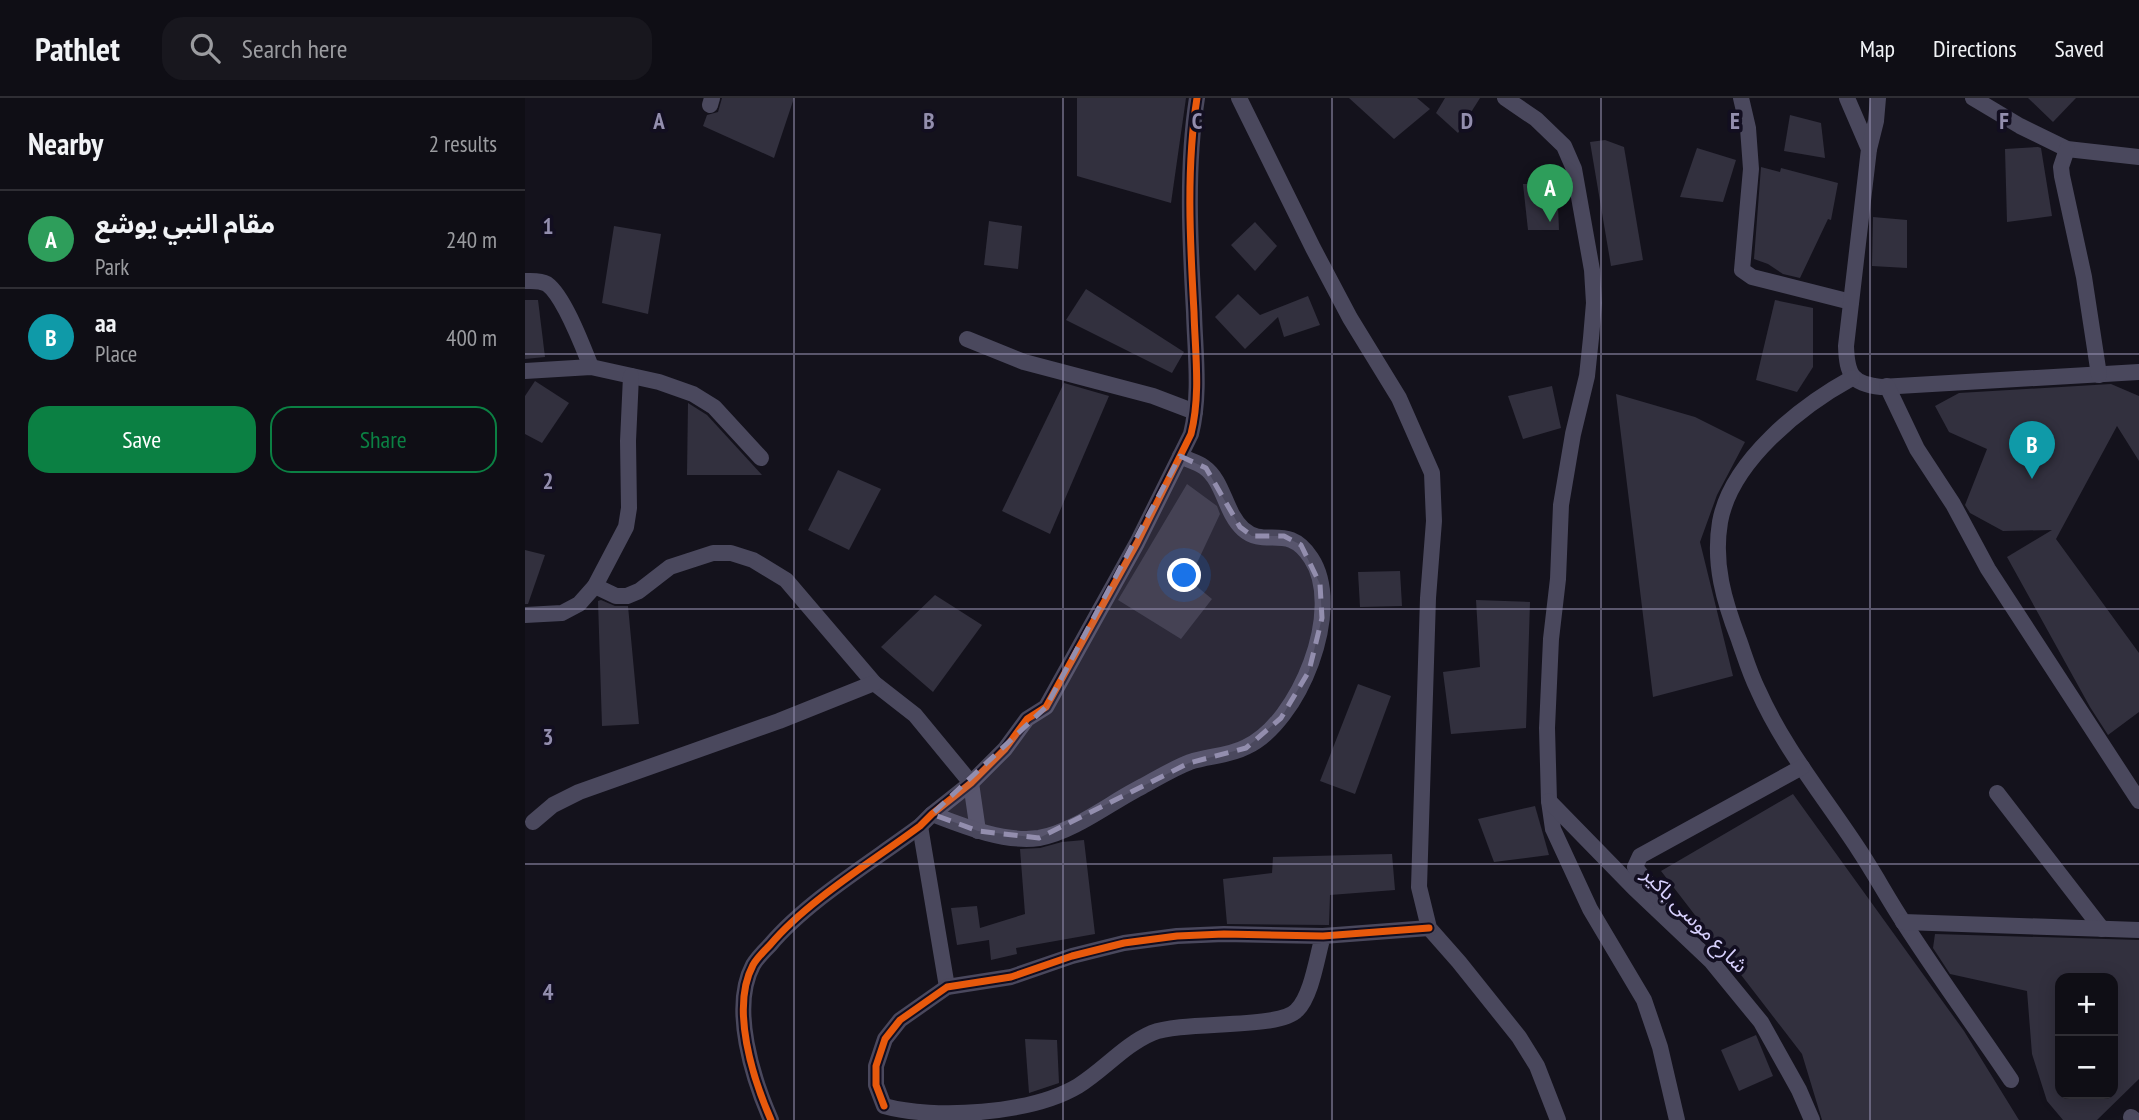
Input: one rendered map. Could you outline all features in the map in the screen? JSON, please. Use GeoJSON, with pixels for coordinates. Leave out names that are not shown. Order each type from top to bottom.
{"type":"FeatureCollection","features":[{"type":"Feature","properties":{"kind":"street"},"geometry":{"type":"LineString","coordinates":[[771,1120],[745,1041],[746,995],[753,964],[779,933],[811,906],[971,783],[1005,749],[1027,719],[1046,707],[1137,543],[1191,434],[1197,388],[1191,175],[1197,98]]}},
{"type":"Feature","properties":{"kind":"street"},"geometry":{"type":"LineString","coordinates":[[1239,98],[1350,318],[1399,398],[1432,473],[1434,521],[1428,598],[1419,887],[1429,928],[1519,1037],[1537,1066],[1558,1120]]}},
{"type":"Feature","properties":{"kind":"street"},"geometry":{"type":"LineString","coordinates":[[1506,98],[1536,119],[1564,146],[1574,169],[1594,303],[1587,376],[1573,434],[1561,505],[1547,728],[1549,801],[1553,828],[1590,909],[1644,1000],[1660,1047],[1677,1120]]}},
{"type":"Feature","properties":{"kind":"street"},"geometry":{"type":"LineString","coordinates":[[1741,98],[1751,159],[1742,270],[1752,277],[1851,302]]}},
{"type":"Feature","properties":{"kind":"street"},"geometry":{"type":"LineString","coordinates":[[1847,98],[1870,149]]}},
{"type":"Feature","properties":{"kind":"street"},"geometry":{"type":"LineString","coordinates":[[1878,98],[1846,346],[1847,363],[1852,377],[1864,385],[1887,386],[2139,372]]}},
{"type":"Feature","properties":{"kind":"street"},"geometry":{"type":"LineString","coordinates":[[1973,98],[2020,126],[2067,149],[2139,157]]}},
{"type":"Feature","properties":{"kind":"street"},"geometry":{"type":"LineString","coordinates":[[2067,149],[2060,167],[2061,176],[2084,277],[2099,375]]}},
{"type":"Feature","properties":{"kind":"street"},"geometry":{"type":"LineString","coordinates":[[525,281],[549,285],[574,324],[591,367]]}},
{"type":"Feature","properties":{"kind":"street"},"geometry":{"type":"LineString","coordinates":[[967,340],[1024,362],[1153,396],[1195,412]]}},
{"type":"Feature","properties":{"kind":"street"},"geometry":{"type":"LineString","coordinates":[[525,370],[591,367],[694,394],[714,407],[761,458]]}},
{"type":"Feature","properties":{"kind":"street"},"geometry":{"type":"LineString","coordinates":[[525,615],[562,614],[579,604],[595,586],[626,527],[629,508],[631,376]]}},
{"type":"Feature","properties":{"kind":"street"},"geometry":{"type":"LineString","coordinates":[[1852,377],[1823,394],[1784,426],[1741,473],[1720,520],[1718,576],[1725,606],[1758,691],[1802,767],[2011,1080]]}},
{"type":"Feature","properties":{"kind":"street"},"geometry":{"type":"LineString","coordinates":[[1887,386],[1917,449],[1953,504],[1988,569],[2139,801]]}},
{"type":"Feature","properties":{"kind":"street"},"geometry":{"type":"LineString","coordinates":[[926,820],[978,831],[1039,838],[1067,828],[1116,799],[1189,763],[1246,748],[1267,733],[1281,718],[1309,671],[1322,618],[1320,584],[1313,561],[1301,545],[1284,536],[1252,536],[1240,527],[1206,468],[1180,457]]}},
{"type":"Feature","properties":{"kind":"street"},"geometry":{"type":"LineString","coordinates":[[595,586],[616,596],[627,596],[639,591],[670,567],[701,555],[731,553],[786,580],[874,683],[915,715],[971,783],[978,831]]}},
{"type":"Feature","properties":{"kind":"street"},"geometry":{"type":"LineString","coordinates":[[533,822],[563,799],[766,726],[874,683]]}},
{"type":"Feature","properties":{"kind":"street"},"geometry":{"type":"LineString","coordinates":[[1675,925],[1666,906],[1635,867],[1640,856],[1802,767]]}},
{"type":"Feature","properties":{"kind":"street"},"geometry":{"type":"LineString","coordinates":[[1997,793],[2102,929]]}},
{"type":"Feature","properties":{"kind":"street","name":"شارع موسى باكير"},"geometry":{"type":"LineString","coordinates":[[1549,801],[1711,961],[1761,1022],[1799,1090],[1812,1120]]}},
{"type":"Feature","properties":{"kind":"street"},"geometry":{"type":"LineString","coordinates":[[926,820],[947,987]]}},
{"type":"Feature","properties":{"kind":"street"},"geometry":{"type":"LineString","coordinates":[[1903,922],[2139,930]]}},
{"type":"Feature","properties":{"kind":"street"},"geometry":{"type":"LineString","coordinates":[[1323,936],[1307,992],[1297,1011],[1285,1017],[1253,1023],[1205,1024],[1153,1032],[1127,1048],[1079,1085],[1062,1094],[983,1117],[933,1118],[900,1114],[884,1106],[876,1085],[876,1066],[885,1039],[900,1020],[947,987],[1011,977],[1072,956],[1125,943],[1177,936],[1323,936],[1429,928]]}},
{"type":"Feature","properties":{"kind":"highlighted area"},"geometry":{"type":"Polygon","coordinates":[[[1180,456],[1206,468],[1240,527],[1252,536],[1284,536],[1301,545],[1320,584],[1322,618],[1309,671],[1281,718],[1246,748],[1189,763],[1039,838],[978,831],[932,814],[1046,707],[1180,456]]]}},
{"type":"Feature","properties":{"kind":"building"},"geometry":{"type":"Polygon","coordinates":[[[722,98],[794,98],[774,158],[703,126],[707,115],[718,112],[722,98]]]}},
{"type":"Feature","properties":{"kind":"building"},"geometry":{"type":"Polygon","coordinates":[[[1077,98],[1186,98],[1171,203],[1077,176],[1077,98]]]}},
{"type":"Feature","properties":{"kind":"building"},"geometry":{"type":"Polygon","coordinates":[[[1349,98],[1417,98],[1430,109],[1394,139],[1349,98]]]}},
{"type":"Feature","properties":{"kind":"building"},"geometry":{"type":"Polygon","coordinates":[[[1445,98],[1480,98],[1458,133],[1436,113],[1445,98]]]}},
{"type":"Feature","properties":{"kind":"building"},"geometry":{"type":"Polygon","coordinates":[[[2028,98],[2076,98],[2053,122],[2028,98]]]}},
{"type":"Feature","properties":{"kind":"building"},"geometry":{"type":"Polygon","coordinates":[[[1790,115],[1821,123],[1825,158],[1784,151],[1790,115]]]}},
{"type":"Feature","properties":{"kind":"building"},"geometry":{"type":"Polygon","coordinates":[[[1605,140],[1624,147],[1643,260],[1611,266],[1590,142],[1605,140]]]}},
{"type":"Feature","properties":{"kind":"building"},"geometry":{"type":"Polygon","coordinates":[[[1697,148],[1736,160],[1723,202],[1680,197],[1697,148]]]}},
{"type":"Feature","properties":{"kind":"building"},"geometry":{"type":"Polygon","coordinates":[[[2041,148],[2052,216],[2007,222],[2005,149],[2041,148]]]}},
{"type":"Feature","properties":{"kind":"building"},"geometry":{"type":"Polygon","coordinates":[[[1761,167],[1780,172],[1781,168],[1838,183],[1831,220],[1828,219],[1800,278],[1783,274],[1754,259],[1761,167]]]}},
{"type":"Feature","properties":{"kind":"building"},"geometry":{"type":"Polygon","coordinates":[[[1523,184],[1557,184],[1559,230],[1528,230],[1523,184]]]}},
{"type":"Feature","properties":{"kind":"building"},"geometry":{"type":"Polygon","coordinates":[[[1873,217],[1907,220],[1907,268],[1872,266],[1873,217]]]}},
{"type":"Feature","properties":{"kind":"building"},"geometry":{"type":"Polygon","coordinates":[[[989,221],[1022,226],[1018,269],[984,265],[989,221]]]}},
{"type":"Feature","properties":{"kind":"building"},"geometry":{"type":"Polygon","coordinates":[[[1255,222],[1277,246],[1255,271],[1231,245],[1255,222]]]}},
{"type":"Feature","properties":{"kind":"building"},"geometry":{"type":"Polygon","coordinates":[[[614,226],[661,234],[648,314],[602,303],[614,226]]]}},
{"type":"Feature","properties":{"kind":"building"},"geometry":{"type":"Polygon","coordinates":[[[1086,289],[1184,352],[1172,373],[1066,320],[1086,289]]]}},
{"type":"Feature","properties":{"kind":"building"},"geometry":{"type":"Polygon","coordinates":[[[1238,294],[1260,315],[1308,296],[1320,325],[1284,337],[1278,317],[1245,349],[1215,317],[1238,294]]]}},
{"type":"Feature","properties":{"kind":"building"},"geometry":{"type":"Polygon","coordinates":[[[525,300],[538,300],[545,357],[525,359],[525,300]]]}},
{"type":"Feature","properties":{"kind":"building"},"geometry":{"type":"Polygon","coordinates":[[[1775,300],[1813,308],[1813,367],[1797,392],[1756,380],[1775,300]]]}},
{"type":"Feature","properties":{"kind":"building"},"geometry":{"type":"Polygon","coordinates":[[[535,381],[569,403],[542,443],[525,434],[525,396],[535,381]]]}},
{"type":"Feature","properties":{"kind":"building"},"geometry":{"type":"Polygon","coordinates":[[[1064,383],[1109,396],[1050,534],[1002,511],[1064,383]]]}},
{"type":"Feature","properties":{"kind":"building"},"geometry":{"type":"Polygon","coordinates":[[[2111,384],[2139,396],[2139,461],[2117,426],[2056,539],[2139,653],[2139,712],[2108,735],[2007,557],[2052,530],[2003,531],[1970,513],[1965,505],[1987,449],[1949,432],[1935,406],[1959,393],[2111,384]]]}},
{"type":"Feature","properties":{"kind":"building"},"geometry":{"type":"Polygon","coordinates":[[[1552,386],[1561,428],[1523,439],[1508,396],[1552,386]]]}},
{"type":"Feature","properties":{"kind":"building"},"geometry":{"type":"Polygon","coordinates":[[[1616,394],[1695,417],[1745,442],[1717,495],[1700,542],[1733,676],[1653,697],[1616,394]]]}},
{"type":"Feature","properties":{"kind":"building"},"geometry":{"type":"Polygon","coordinates":[[[688,403],[707,415],[762,475],[687,475],[688,403]]]}},
{"type":"Feature","properties":{"kind":"building"},"geometry":{"type":"Polygon","coordinates":[[[838,470],[881,489],[849,550],[808,530],[838,470]]]}},
{"type":"Feature","properties":{"kind":"building"},"geometry":{"type":"Polygon","coordinates":[[[1187,484],[1217,506],[1220,514],[1189,580],[1212,599],[1181,639],[1118,600],[1187,484]]]}},
{"type":"Feature","properties":{"kind":"building"},"geometry":{"type":"Polygon","coordinates":[[[525,550],[545,555],[528,604],[525,604],[525,550]]]}},
{"type":"Feature","properties":{"kind":"building"},"geometry":{"type":"Polygon","coordinates":[[[1400,571],[1402,606],[1360,607],[1358,572],[1400,571]]]}},
{"type":"Feature","properties":{"kind":"building"},"geometry":{"type":"Polygon","coordinates":[[[935,595],[982,625],[933,692],[881,647],[935,595]]]}},
{"type":"Feature","properties":{"kind":"building"},"geometry":{"type":"Polygon","coordinates":[[[1476,600],[1530,602],[1526,728],[1451,734],[1443,672],[1480,667],[1476,600]]]}},
{"type":"Feature","properties":{"kind":"building"},"geometry":{"type":"Polygon","coordinates":[[[598,601],[615,606],[628,606],[639,724],[602,726],[598,601]]]}},
{"type":"Feature","properties":{"kind":"building"},"geometry":{"type":"Polygon","coordinates":[[[1358,684],[1391,696],[1355,794],[1320,781],[1358,684]]]}},
{"type":"Feature","properties":{"kind":"building"},"geometry":{"type":"Polygon","coordinates":[[[1793,794],[1964,1031],[2019,1120],[1822,1120],[1802,1054],[1661,871],[1793,794]]]}},
{"type":"Feature","properties":{"kind":"building"},"geometry":{"type":"Polygon","coordinates":[[[1535,806],[1549,855],[1494,862],[1478,819],[1535,806]]]}},
{"type":"Feature","properties":{"kind":"building"},"geometry":{"type":"Polygon","coordinates":[[[1084,840],[1095,934],[1016,948],[1017,954],[991,960],[989,940],[957,945],[951,908],[977,906],[980,928],[1025,914],[1020,849],[1084,840]]]}},
{"type":"Feature","properties":{"kind":"building"},"geometry":{"type":"Polygon","coordinates":[[[1392,854],[1395,890],[1330,895],[1329,925],[1227,924],[1223,879],[1272,873],[1273,857],[1392,854]]]}},
{"type":"Feature","properties":{"kind":"building"},"geometry":{"type":"Polygon","coordinates":[[[1935,934],[2139,940],[2139,1079],[2097,1120],[2063,1120],[2047,1101],[2032,1054],[2027,991],[1950,974],[1933,948],[1935,934]]]}},
{"type":"Feature","properties":{"kind":"building"},"geometry":{"type":"Polygon","coordinates":[[[1756,1035],[1773,1076],[1739,1091],[1721,1050],[1756,1035]]]}},
{"type":"Feature","properties":{"kind":"building"},"geometry":{"type":"Polygon","coordinates":[[[1025,1039],[1057,1040],[1059,1083],[1029,1093],[1025,1039]]]}},
{"type":"Feature","properties":{"kind":"cycle path"},"geometry":{"type":"LineString","coordinates":[[771,1120],[751,1064],[744,1022],[746,982],[753,965],[802,913],[920,826],[971,783],[1005,749],[1027,719],[1046,707],[1137,543],[1191,434],[1197,373],[1190,178],[1197,98]]}},
{"type":"Feature","properties":{"kind":"cycle path"},"geometry":{"type":"LineString","coordinates":[[884,1106],[876,1085],[876,1066],[885,1039],[900,1020],[947,987],[1011,977],[1072,956],[1124,943],[1177,936],[1323,936],[1429,928]]}},
{"type":"Feature","properties":{"kind":"place","name":"مقام النبي يوشع"},"geometry":{"type":"Point","coordinates":[1550,222]}},
{"type":"Feature","properties":{"kind":"place","name":"aa"},"geometry":{"type":"Point","coordinates":[2032,479]}}]}
